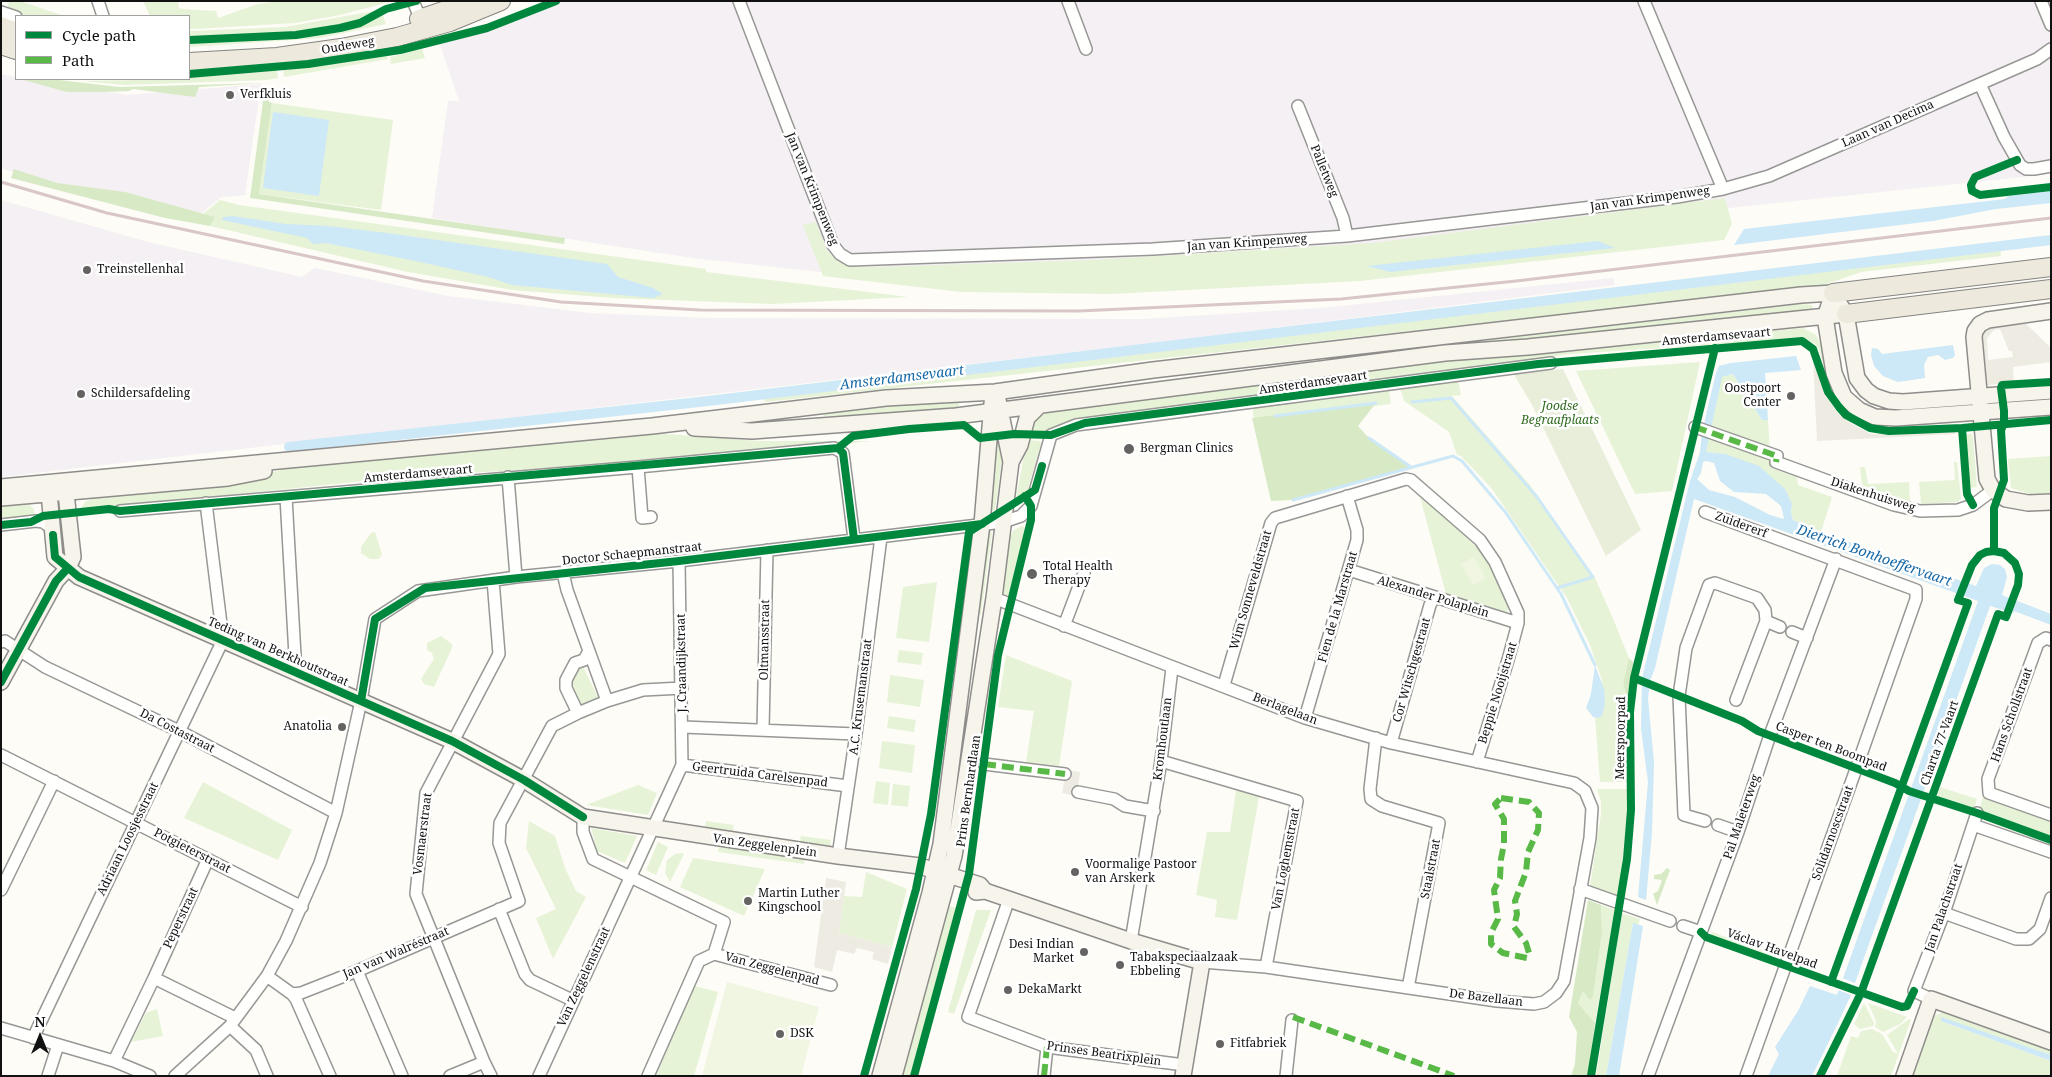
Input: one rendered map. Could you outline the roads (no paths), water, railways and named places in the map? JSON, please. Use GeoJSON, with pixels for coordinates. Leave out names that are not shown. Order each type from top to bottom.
{"type":"FeatureCollection","features":[{"type":"Feature","properties":{"kind":"main road","name":"Oudeweg"},"geometry":{"type":"LineString","coordinates":[[190,62],[332,50],[423,24],[473,1]]}},
{"type":"Feature","properties":{"kind":"main road","name":"Oudeweg"},"geometry":{"type":"LineString","coordinates":[[190,51],[298,44],[462,18],[501,1]]}},
{"type":"Feature","properties":{"kind":"main road"},"geometry":{"type":"LineString","coordinates":[[8,31],[15,48]]}},
{"type":"Feature","properties":{"kind":"main road"},"geometry":{"type":"LineString","coordinates":[[1833,293],[2051,267]]}},
{"type":"Feature","properties":{"kind":"main road"},"geometry":{"type":"LineString","coordinates":[[1846,314],[2051,289]]}},
{"type":"Feature","properties":{"kind":"main road"},"geometry":{"type":"LineString","coordinates":[[1833,293],[1846,314],[1854,370],[1859,382],[1869,393],[1884,400],[1896,402],[2051,391]]}},
{"type":"Feature","properties":{"kind":"main road"},"geometry":{"type":"LineString","coordinates":[[1833,293],[1825,317],[1836,382],[1844,397],[1859,410],[1875,416],[1891,418],[2051,407]]}},
{"type":"Feature","properties":{"kind":"main road","name":"Amsterdamsevaart"},"geometry":{"type":"LineString","coordinates":[[1,498],[282,459],[304,460],[652,426],[886,398],[995,392],[1153,370],[1801,295],[1833,293]]}},
{"type":"Feature","properties":{"kind":"main road"},"geometry":{"type":"LineString","coordinates":[[2051,311],[1996,317],[1980,324],[1975,330],[1974,337],[1987,479],[1993,490],[2015,502],[2051,502]]}},
{"type":"Feature","properties":{"kind":"main road","name":"Amsterdamsevaart"},"geometry":{"type":"LineString","coordinates":[[652,426],[752,431],[996,411],[1206,386],[1313,369],[1435,354],[1528,347],[1846,314]]}},
{"type":"Feature","properties":{"kind":"main road","name":"Prins Bernhardlaan"},"geometry":{"type":"LineString","coordinates":[[894,1076],[941,877],[942,844],[996,411],[995,392]]}},
{"type":"Feature","properties":{"kind":"main road","name":"Prins Bernhardlaan"},"geometry":{"type":"LineString","coordinates":[[880,1076],[941,877],[954,856],[994,598],[1011,462],[1020,445],[1027,418],[1040,405]]}},
{"type":"Feature","properties":{"kind":"main road","name":"Prins Bernhardlaan"},"geometry":{"type":"LineString","coordinates":[[996,411],[1011,462]]}},
{"type":"Feature","properties":{"kind":"main road","name":"Amsterdamsevaart"},"geometry":{"type":"LineString","coordinates":[[1,487],[57,490]]}},
{"type":"Feature","properties":{"kind":"main road"},"geometry":{"type":"LineString","coordinates":[[57,490],[52,529],[55,557],[68,568]]}},
{"type":"Feature","properties":{"kind":"main road"},"geometry":{"type":"LineString","coordinates":[[1,682],[56,581],[68,568],[73,556],[57,490]]}},
{"type":"Feature","properties":{"kind":"main road","name":"Teding van Berkhoutstraat"},"geometry":{"type":"LineString","coordinates":[[68,568],[79,577],[452,741],[524,780],[583,817]]}},
{"type":"Feature","properties":{"kind":"main road","name":"Van Zeggelenplein"},"geometry":{"type":"LineString","coordinates":[[583,817],[891,864],[941,877]]}},
{"type":"Feature","properties":{"kind":"main road"},"geometry":{"type":"LineString","coordinates":[[941,877],[980,885],[985,891]]}},
{"type":"Feature","properties":{"kind":"main road"},"geometry":{"type":"LineString","coordinates":[[941,877],[976,892],[985,891],[1130,941],[1202,962]]}},
{"type":"Feature","properties":{"kind":"main road","name":"Prinses Beatrixplein"},"geometry":{"type":"LineString","coordinates":[[1184,1070],[1202,962]]}},
{"type":"Feature","properties":{"kind":"main road"},"geometry":{"type":"LineString","coordinates":[[1904,1076],[1931,999],[2051,1042]]}},
{"type":"Feature","properties":{"kind":"street"},"geometry":{"type":"LineString","coordinates":[[98,1],[103,15]]}},
{"type":"Feature","properties":{"kind":"street"},"geometry":{"type":"LineString","coordinates":[[413,1],[423,24]]}},
{"type":"Feature","properties":{"kind":"street","name":"Jan van Krimpenweg"},"geometry":{"type":"LineString","coordinates":[[739,1],[833,245],[840,254],[850,260],[1153,249],[1347,236],[1676,197],[1723,189],[1644,1]]}},
{"type":"Feature","properties":{"kind":"street"},"geometry":{"type":"LineString","coordinates":[[1068,1],[1086,49]]}},
{"type":"Feature","properties":{"kind":"street"},"geometry":{"type":"LineString","coordinates":[[2041,1],[2051,25]]}},
{"type":"Feature","properties":{"kind":"street"},"geometry":{"type":"LineString","coordinates":[[1,12],[8,31]]}},
{"type":"Feature","properties":{"kind":"street","name":"Laan van Decima"},"geometry":{"type":"LineString","coordinates":[[1723,189],[1769,176],[2037,59],[2050,48]]}},
{"type":"Feature","properties":{"kind":"street"},"geometry":{"type":"LineString","coordinates":[[1980,84],[2013,153],[2026,169],[2040,169],[2051,166]]}},
{"type":"Feature","properties":{"kind":"street","name":"Palletweg"},"geometry":{"type":"LineString","coordinates":[[1298,106],[1343,218],[1347,236]]}},
{"type":"Feature","properties":{"kind":"street","name":"Amsterdamsevaart"},"geometry":{"type":"LineString","coordinates":[[1003,522],[1021,516],[1031,506],[1051,435],[1076,425],[1551,363]]}},
{"type":"Feature","properties":{"kind":"street","name":"Diakenhuisweg"},"geometry":{"type":"LineString","coordinates":[[1697,428],[1777,456],[1776,462],[1894,505],[1920,511],[1958,510],[1973,505],[1993,490]]}},
{"type":"Feature","properties":{"kind":"street","name":"Amsterdamsevaart"},"geometry":{"type":"LineString","coordinates":[[120,512],[834,448],[843,453],[854,539]]}},
{"type":"Feature","properties":{"kind":"street"},"geometry":{"type":"LineString","coordinates":[[638,467],[642,518],[651,517]]}},
{"type":"Feature","properties":{"kind":"street"},"geometry":{"type":"LineString","coordinates":[[508,477],[516,577]]}},
{"type":"Feature","properties":{"kind":"street","name":"Wim Sonneveldstraat"},"geometry":{"type":"LineString","coordinates":[[1224,685],[1271,523],[1281,515],[1406,479],[1411,480],[1480,540],[1495,562],[1518,613],[1518,622]]}},
{"type":"Feature","properties":{"kind":"street","name":"Fien de la Marstraat"},"geometry":{"type":"LineString","coordinates":[[1306,718],[1358,535],[1348,496]]}},
{"type":"Feature","properties":{"kind":"street"},"geometry":{"type":"LineString","coordinates":[[286,497],[296,673]]}},
{"type":"Feature","properties":{"kind":"street"},"geometry":{"type":"LineString","coordinates":[[206,503],[223,640]]}},
{"type":"Feature","properties":{"kind":"street","name":"Zuidererf"},"geometry":{"type":"LineString","coordinates":[[1705,512],[1916,590]]}},
{"type":"Feature","properties":{"kind":"street"},"geometry":{"type":"LineString","coordinates":[[1,525],[36,521],[44,522],[52,529]]}},
{"type":"Feature","properties":{"kind":"street","name":"Doctor Schaepmanstraat"},"geometry":{"type":"LineString","coordinates":[[175,1076],[232,1022],[267,976],[302,907],[320,863],[336,813],[361,701],[375,619],[425,588],[679,561],[1003,522]]}},
{"type":"Feature","properties":{"kind":"street","name":"A.C. Krusemanstraat"},"geometry":{"type":"LineString","coordinates":[[838,856],[856,734],[881,537]]}},
{"type":"Feature","properties":{"kind":"street","name":"Oltmansstraat"},"geometry":{"type":"LineString","coordinates":[[763,730],[767,550]]}},
{"type":"Feature","properties":{"kind":"street","name":"Pal Maleterweg"},"geometry":{"type":"LineString","coordinates":[[1648,1076],[1738,832],[1770,735],[1836,559]]}},
{"type":"Feature","properties":{"kind":"street","name":"J. Craandijkstraat"},"geometry":{"type":"LineString","coordinates":[[679,561],[683,727],[682,765]]}},
{"type":"Feature","properties":{"kind":"street","name":"Alexander Polaplein"},"geometry":{"type":"LineString","coordinates":[[1349,570],[1434,598],[1518,622]]}},
{"type":"Feature","properties":{"kind":"street"},"geometry":{"type":"LineString","coordinates":[[563,573],[567,590],[607,701]]}},
{"type":"Feature","properties":{"kind":"street"},"geometry":{"type":"LineString","coordinates":[[1064,626],[1084,574]]}},
{"type":"Feature","properties":{"kind":"street","name":"Vosmaerstraat"},"geometry":{"type":"LineString","coordinates":[[491,1076],[416,894],[426,793],[499,654],[493,580]]}},
{"type":"Feature","properties":{"kind":"street"},"geometry":{"type":"LineString","coordinates":[[1706,821],[1684,815],[1679,696],[1686,648],[1709,585],[1715,583],[1757,598],[1765,610],[1766,621],[1736,700]]}},
{"type":"Feature","properties":{"kind":"street","name":"Solidarnoscstraat"},"geometry":{"type":"LineString","coordinates":[[1746,1076],[1869,734],[1916,599],[1916,590]]}},
{"type":"Feature","properties":{"kind":"street","name":"Berlagelaan"},"geometry":{"type":"LineString","coordinates":[[994,598],[1306,718],[1391,743],[1574,784],[1585,792]]}},
{"type":"Feature","properties":{"kind":"street","name":"Cor Witschgestraat"},"geometry":{"type":"LineString","coordinates":[[1391,743],[1430,605],[1434,598]]}},
{"type":"Feature","properties":{"kind":"street"},"geometry":{"type":"LineString","coordinates":[[1766,621],[1780,627]]}},
{"type":"Feature","properties":{"kind":"street","name":"Beppie Nooijstraat"},"geometry":{"type":"LineString","coordinates":[[1477,762],[1518,622]]}},
{"type":"Feature","properties":{"kind":"street"},"geometry":{"type":"LineString","coordinates":[[1792,632],[1807,638]]}},
{"type":"Feature","properties":{"kind":"street","name":"Hans Schollstraat"},"geometry":{"type":"LineString","coordinates":[[2047,639],[2038,643],[1988,779],[1989,793],[2051,814]]}},
{"type":"Feature","properties":{"kind":"street","name":"Adriaan Loosjesstraat"},"geometry":{"type":"LineString","coordinates":[[33,1038],[223,640]]}},
{"type":"Feature","properties":{"kind":"street","name":"Da Costastraat"},"geometry":{"type":"LineString","coordinates":[[1,642],[5,641],[17,651],[179,731],[336,813]]}},
{"type":"Feature","properties":{"kind":"street"},"geometry":{"type":"LineString","coordinates":[[578,713],[566,688],[566,680],[575,663],[584,660],[589,651]]}},
{"type":"Feature","properties":{"kind":"street","name":"Kromhoutlaan"},"geometry":{"type":"LineString","coordinates":[[1130,941],[1154,811],[1172,668]]}},
{"type":"Feature","properties":{"kind":"street"},"geometry":{"type":"LineString","coordinates":[[524,780],[552,726],[607,701],[643,690],[682,688]]}},
{"type":"Feature","properties":{"kind":"street"},"geometry":{"type":"LineString","coordinates":[[683,727],[856,734]]}},
{"type":"Feature","properties":{"kind":"street","name":"Staalstraat"},"geometry":{"type":"LineString","coordinates":[[1376,738],[1370,789],[1371,799],[1382,806],[1440,823],[1408,988]]}},
{"type":"Feature","properties":{"kind":"street","name":"Potgieterstraat"},"geometry":{"type":"LineString","coordinates":[[1,755],[302,907]]}},
{"type":"Feature","properties":{"kind":"street","name":"Van Loghemstraat"},"geometry":{"type":"LineString","coordinates":[[1161,761],[1297,801],[1266,967]]}},
{"type":"Feature","properties":{"kind":"street"},"geometry":{"type":"LineString","coordinates":[[984,764],[1065,774]]}},
{"type":"Feature","properties":{"kind":"street","name":"Geertruida Carelsenpad"},"geometry":{"type":"LineString","coordinates":[[653,829],[682,765],[848,786]]}},
{"type":"Feature","properties":{"kind":"street","name":"Jan van Walréstraat"},"geometry":{"type":"LineString","coordinates":[[292,994],[357,971],[519,901],[499,842],[500,823],[505,810],[524,780]]}},
{"type":"Feature","properties":{"kind":"street"},"geometry":{"type":"LineString","coordinates":[[1,890],[54,781]]}},
{"type":"Feature","properties":{"kind":"street"},"geometry":{"type":"LineString","coordinates":[[1078,792],[1114,799],[1126,806],[1154,811]]}},
{"type":"Feature","properties":{"kind":"street","name":"De Bazellaan"},"geometry":{"type":"LineString","coordinates":[[1266,967],[1495,1001],[1534,1004],[1544,1002],[1556,993],[1564,980],[1592,823],[1592,808],[1585,792]]}},
{"type":"Feature","properties":{"kind":"street","name":"Jan Palachstraat"},"geometry":{"type":"LineString","coordinates":[[1931,999],[1914,991],[1944,913],[1977,813]]}},
{"type":"Feature","properties":{"kind":"street"},"geometry":{"type":"LineString","coordinates":[[583,817],[583,832],[593,859],[724,922],[714,954],[699,961],[648,1076]]}},
{"type":"Feature","properties":{"kind":"street"},"geometry":{"type":"LineString","coordinates":[[1718,825],[1738,832]]}},
{"type":"Feature","properties":{"kind":"street"},"geometry":{"type":"LineString","coordinates":[[1972,825],[2051,852]]}},
{"type":"Feature","properties":{"kind":"street"},"geometry":{"type":"LineString","coordinates":[[630,878],[653,829]]}},
{"type":"Feature","properties":{"kind":"street","name":"Peperstraat"},"geometry":{"type":"LineString","coordinates":[[114,1061],[208,859]]}},
{"type":"Feature","properties":{"kind":"street","name":"Van Zeggelenstraat"},"geometry":{"type":"LineString","coordinates":[[539,1076],[572,1000],[630,878]]}},
{"type":"Feature","properties":{"kind":"street"},"geometry":{"type":"LineString","coordinates":[[1580,889],[1670,921]]}},
{"type":"Feature","properties":{"kind":"street"},"geometry":{"type":"LineString","coordinates":[[1944,913],[2016,939],[2029,939],[2040,929],[2051,898]]}},
{"type":"Feature","properties":{"kind":"street","name":"Prinses Beatrixplein"},"geometry":{"type":"LineString","coordinates":[[1010,899],[968,1017],[1047,1047],[1184,1070]]}},
{"type":"Feature","properties":{"kind":"street"},"geometry":{"type":"LineString","coordinates":[[499,909],[525,974],[530,980],[572,1000]]}},
{"type":"Feature","properties":{"kind":"street"},"geometry":{"type":"LineString","coordinates":[[1683,926],[1701,932]]}},
{"type":"Feature","properties":{"kind":"street","name":"Van Zeggelenpad"},"geometry":{"type":"LineString","coordinates":[[714,954],[831,985]]}},
{"type":"Feature","properties":{"kind":"street"},"geometry":{"type":"LineString","coordinates":[[1202,962],[1266,967]]}},
{"type":"Feature","properties":{"kind":"street"},"geometry":{"type":"LineString","coordinates":[[357,971],[402,1076]]}},
{"type":"Feature","properties":{"kind":"street"},"geometry":{"type":"LineString","coordinates":[[267,976],[292,994],[330,1076]]}},
{"type":"Feature","properties":{"kind":"street"},"geometry":{"type":"LineString","coordinates":[[154,978],[232,1022],[256,1050],[267,1076]]}},
{"type":"Feature","properties":{"kind":"street"},"geometry":{"type":"LineString","coordinates":[[1286,1076],[1292,1020]]}},
{"type":"Feature","properties":{"kind":"street"},"geometry":{"type":"LineString","coordinates":[[1,1028],[114,1061],[150,1076]]}},
{"type":"Feature","properties":{"kind":"street"},"geometry":{"type":"LineString","coordinates":[[48,1076],[58,1045]]}},
{"type":"Feature","properties":{"kind":"street"},"geometry":{"type":"LineString","coordinates":[[1044,1076],[1047,1047]]}},
{"type":"Feature","properties":{"kind":"street"},"geometry":{"type":"LineString","coordinates":[[450,1076],[484,1062]]}},
{"type":"Feature","properties":{"kind":"water"},"geometry":{"type":"Polygon","coordinates":[[[273,112],[329,120],[319,196],[263,188],[273,112]]]}},
{"type":"Feature","properties":{"kind":"water"},"geometry":{"type":"Polygon","coordinates":[[[2051,191],[2051,203],[1996,209],[1933,221],[1734,245],[1744,229],[2005,199],[2008,196],[2051,191]]]}},
{"type":"Feature","properties":{"kind":"water"},"geometry":{"type":"Polygon","coordinates":[[[233,216],[286,224],[328,226],[387,233],[607,264],[618,277],[653,288],[663,294],[653,298],[512,285],[488,277],[420,262],[326,243],[313,244],[307,238],[222,220],[223,217],[233,216]]]}},
{"type":"Feature","properties":{"kind":"water"},"geometry":{"type":"Polygon","coordinates":[[[1598,241],[1615,248],[1390,272],[1367,266],[1598,241]]]}},
{"type":"Feature","properties":{"kind":"water"},"geometry":{"type":"Polygon","coordinates":[[[1953,345],[1955,355],[1953,358],[1945,360],[1938,355],[1928,357],[1924,365],[1925,378],[1898,382],[1883,376],[1874,366],[1871,355],[1872,348],[1878,349],[1882,354],[1953,345]]]}},
{"type":"Feature","properties":{"kind":"water","name":"Dietrich Bonhoeffervaart"},"geometry":{"type":"Polygon","coordinates":[[[1796,356],[1801,370],[1765,373],[1768,420],[1762,420],[1733,374],[1722,377],[1706,452],[1725,454],[1759,466],[1785,489],[1792,504],[1793,520],[1821,532],[1976,586],[1984,568],[1992,564],[2000,565],[2005,569],[2007,577],[2002,595],[2051,614],[2051,625],[2014,611],[2013,613],[1990,606],[1850,997],[1812,1076],[1768,1076],[1779,1054],[1775,1047],[1799,1009],[1810,986],[1837,995],[1978,601],[1694,499],[1655,668],[1650,681],[1648,699],[1654,762],[1652,833],[1646,900],[1638,897],[1648,782],[1641,729],[1642,678],[1690,481],[1700,452],[1702,432],[1716,373],[1719,366],[1796,356]],[[1703,462],[1701,473],[1697,479],[1709,490],[1735,497],[1770,515],[1784,519],[1781,506],[1766,494],[1734,492],[1720,481],[1714,463],[1703,462]]]}},
{"type":"Feature","properties":{"kind":"water"},"geometry":{"type":"Polygon","coordinates":[[[1595,665],[1604,689],[1605,703],[1602,716],[1598,718],[1593,717],[1586,708],[1591,694],[1595,665]]]}},
{"type":"Feature","properties":{"kind":"water"},"geometry":{"type":"Polygon","coordinates":[[[1633,923],[1643,926],[1619,1076],[1606,1076],[1633,923]]]}},
{"type":"Feature","properties":{"kind":"water"},"geometry":{"type":"Polygon","coordinates":[[[1941,1017],[2051,1055],[2051,1061],[1941,1021],[1941,1017]]]}},
{"type":"Feature","properties":{"kind":"waterway","name":"Amsterdamsevaart"},"geometry":{"type":"LineString","coordinates":[[289,447],[708,401],[2051,240]]}},
{"type":"Feature","properties":{"kind":"waterway"},"geometry":{"type":"LineString","coordinates":[[1412,402],[1451,398],[1537,497],[1593,577],[1557,588]]}},
{"type":"Feature","properties":{"kind":"waterway"},"geometry":{"type":"LineString","coordinates":[[1275,416],[1376,403]]}},
{"type":"Feature","properties":{"kind":"waterway"},"geometry":{"type":"LineString","coordinates":[[1369,438],[1411,467]]}},
{"type":"Feature","properties":{"kind":"waterway"},"geometry":{"type":"LineString","coordinates":[[1293,500],[1453,456],[1462,461],[1506,513],[1561,594],[1595,665]]}},
{"type":"Feature","properties":{"kind":"railway"},"geometry":{"type":"LineString","coordinates":[[1,182],[107,213],[423,281],[561,302],[700,310],[1079,311],[1341,299],[1516,281],[2051,218]]}},
{"type":"Feature","properties":{"kind":"place","name":"Verfkluis"},"geometry":{"type":"Point","coordinates":[230,95]}},
{"type":"Feature","properties":{"kind":"place","name":"Treinstellenhal"},"geometry":{"type":"Point","coordinates":[87,270]}},
{"type":"Feature","properties":{"kind":"place","name":"Schildersafdeling"},"geometry":{"type":"Point","coordinates":[81,394]}},
{"type":"Feature","properties":{"kind":"place","name":"Oostpoort Center"},"geometry":{"type":"Point","coordinates":[1791,396]}},
{"type":"Feature","properties":{"kind":"place","name":"Bergman Clinics"},"geometry":{"type":"Point","coordinates":[1129,449]}},
{"type":"Feature","properties":{"kind":"place","name":"Total Health Therapy"},"geometry":{"type":"Point","coordinates":[1032,574]}},
{"type":"Feature","properties":{"kind":"place","name":"Anatolia"},"geometry":{"type":"Point","coordinates":[342,727]}},
{"type":"Feature","properties":{"kind":"place","name":"Voormalige Pastoor van Arskerk"},"geometry":{"type":"Point","coordinates":[1075,872]}},
{"type":"Feature","properties":{"kind":"place","name":"Martin Luther Kingschool"},"geometry":{"type":"Point","coordinates":[748,901]}},
{"type":"Feature","properties":{"kind":"place","name":"Desi Indian Market"},"geometry":{"type":"Point","coordinates":[1084,952]}},
{"type":"Feature","properties":{"kind":"place","name":"Tabakspeciaalzaak Ebbeling"},"geometry":{"type":"Point","coordinates":[1120,965]}},
{"type":"Feature","properties":{"kind":"place","name":"DekaMarkt"},"geometry":{"type":"Point","coordinates":[1008,990]}},
{"type":"Feature","properties":{"kind":"place","name":"DSK"},"geometry":{"type":"Point","coordinates":[780,1034]}},
{"type":"Feature","properties":{"kind":"place","name":"Fitfabriek"},"geometry":{"type":"Point","coordinates":[1220,1044]}},
{"type":"Feature","properties":{"kind":"park label","name":"Joodse Begraafplaats"},"geometry":{"type":"Point","coordinates":[1560,414]}}]}
